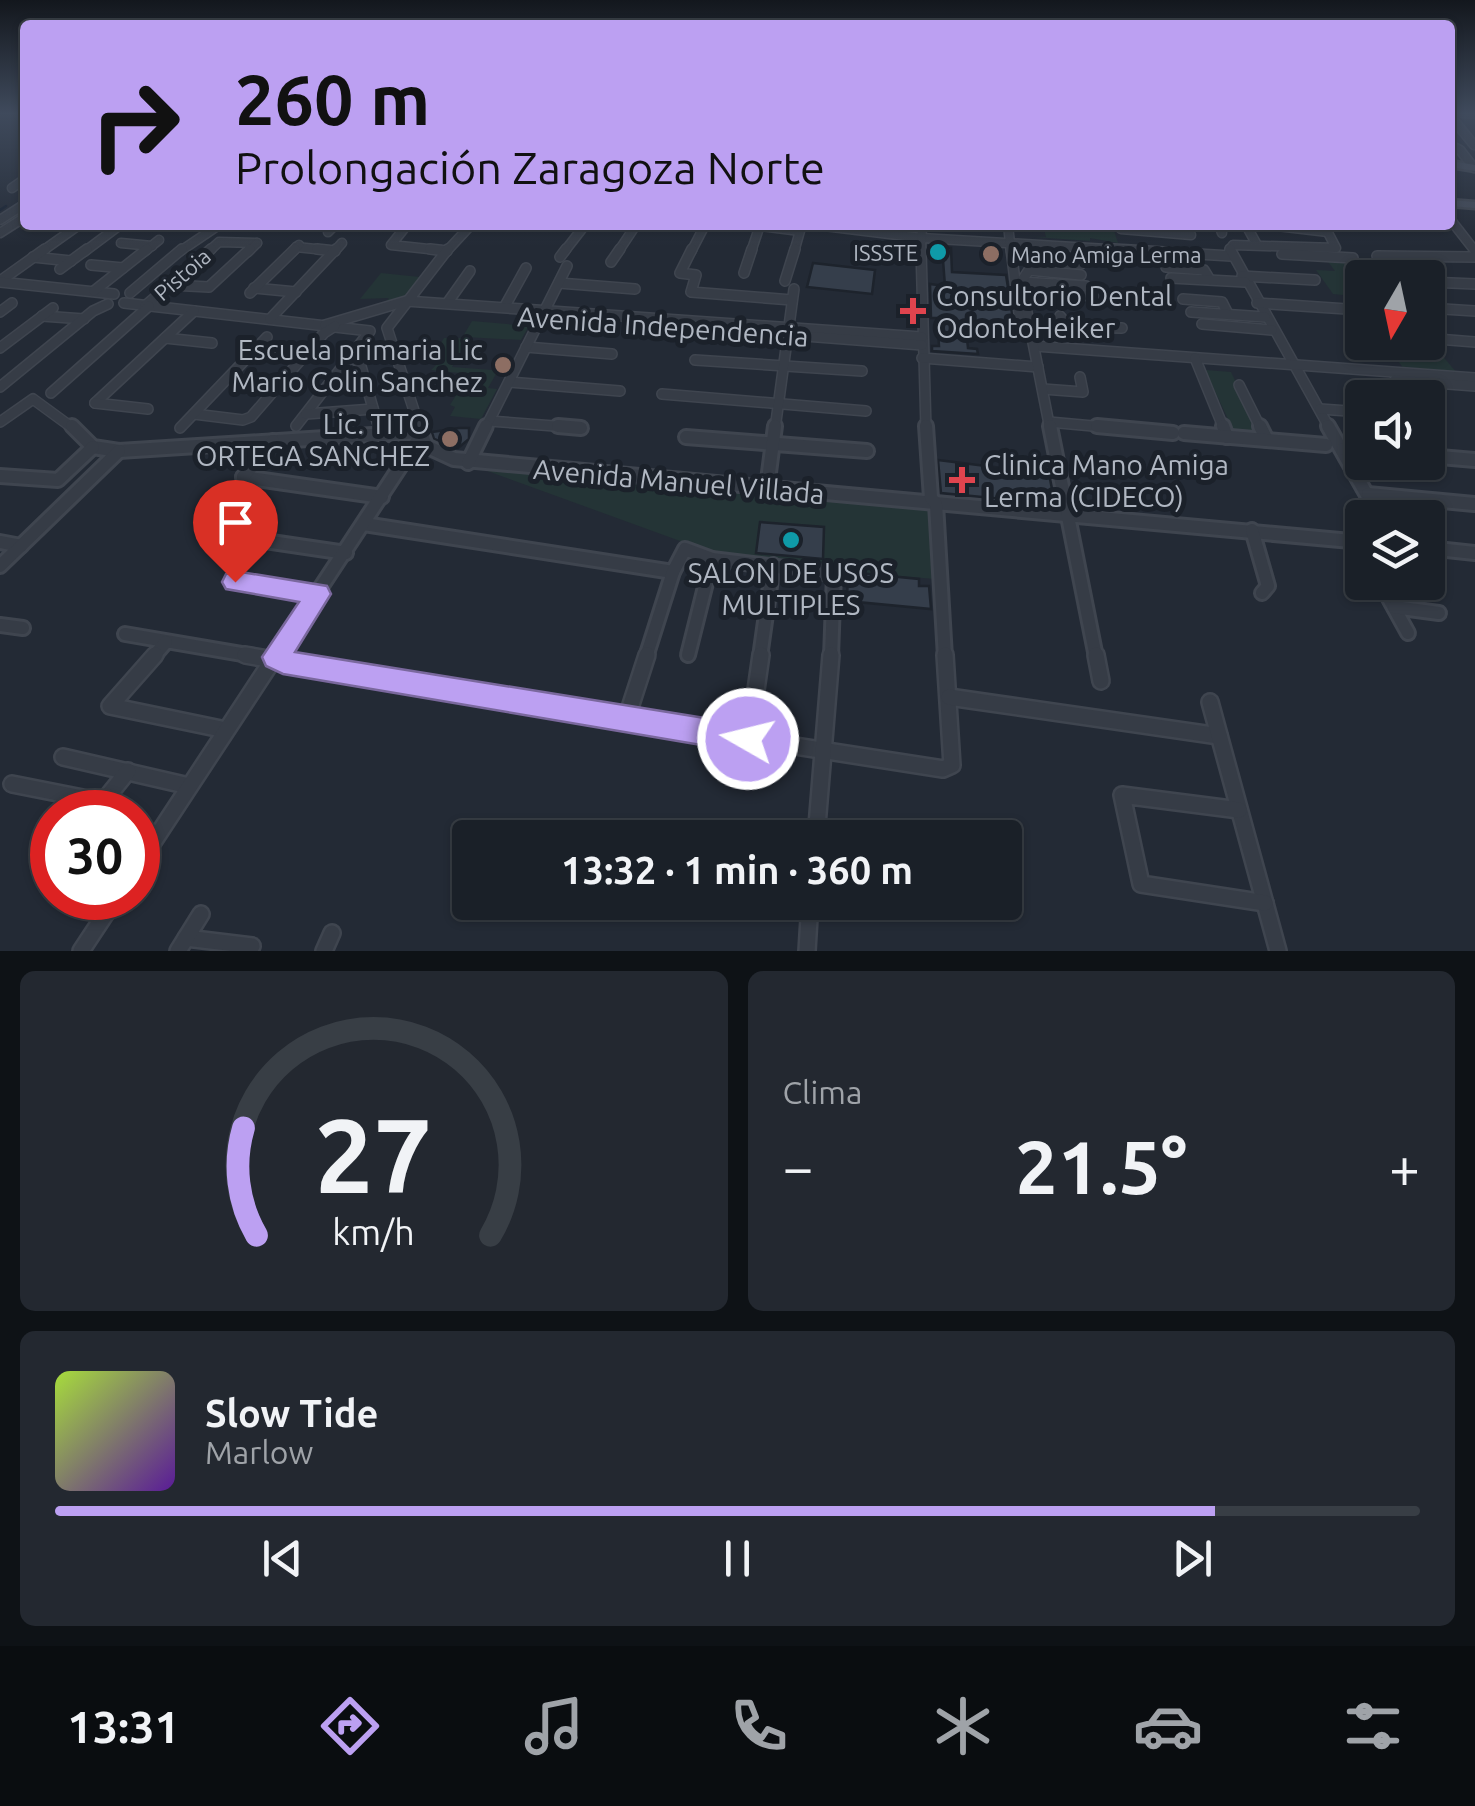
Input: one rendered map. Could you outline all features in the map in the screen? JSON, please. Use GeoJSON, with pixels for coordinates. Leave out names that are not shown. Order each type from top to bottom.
{"type":"FeatureCollection","features":[{"type":"Feature","properties":{"kind":"street"},"geometry":{"type":"LineString","coordinates":[[12,188],[20,182]]}},
{"type":"Feature","properties":{"kind":"street"},"geometry":{"type":"LineString","coordinates":[[1455,226],[1475,254]]}},
{"type":"Feature","properties":{"kind":"street"},"geometry":{"type":"LineString","coordinates":[[0,282],[72,230]]}},
{"type":"Feature","properties":{"kind":"street"},"geometry":{"type":"LineString","coordinates":[[60,269],[113,230]]}},
{"type":"Feature","properties":{"kind":"street"},"geometry":{"type":"LineString","coordinates":[[2,387],[84,319],[119,297],[204,230]]}},
{"type":"Feature","properties":{"kind":"street"},"geometry":{"type":"LineString","coordinates":[[402,230],[390,242],[394,246],[447,251]]}},
{"type":"Feature","properties":{"kind":"street"},"geometry":{"type":"LineString","coordinates":[[422,438],[387,334],[390,323],[466,230]]}},
{"type":"Feature","properties":{"kind":"street"},"geometry":{"type":"LineString","coordinates":[[468,462],[582,230]]}},
{"type":"Feature","properties":{"kind":"street"},"geometry":{"type":"LineString","coordinates":[[611,262],[633,230]]}},
{"type":"Feature","properties":{"kind":"street"},"geometry":{"type":"LineString","coordinates":[[702,230],[680,273],[696,275],[691,292],[791,290]]}},
{"type":"Feature","properties":{"kind":"street"},"geometry":{"type":"LineString","coordinates":[[744,273],[758,230]]}},
{"type":"Feature","properties":{"kind":"street"},"geometry":{"type":"LineString","coordinates":[[767,488],[800,232],[789,230]]}},
{"type":"Feature","properties":{"kind":"street"},"geometry":{"type":"LineString","coordinates":[[1009,230],[1020,322],[1035,343],[1197,362],[1440,379],[1475,378]]}},
{"type":"Feature","properties":{"kind":"street"},"geometry":{"type":"LineString","coordinates":[[1122,230],[1126,251]]}},
{"type":"Feature","properties":{"kind":"street"},"geometry":{"type":"LineString","coordinates":[[1146,230],[1191,234]]}},
{"type":"Feature","properties":{"kind":"street"},"geometry":{"type":"LineString","coordinates":[[1249,230],[1257,245]]}},
{"type":"Feature","properties":{"kind":"street"},"geometry":{"type":"LineString","coordinates":[[1230,251],[1257,245],[1336,248],[1327,230]]}},
{"type":"Feature","properties":{"kind":"street"},"geometry":{"type":"LineString","coordinates":[[125,634],[626,720],[943,769],[952,765],[952,757],[922,347],[922,231],[1010,244],[1353,258]]}},
{"type":"Feature","properties":{"kind":"street"},"geometry":{"type":"LineString","coordinates":[[1170,233],[1175,246]]}},
{"type":"Feature","properties":{"kind":"street","name":"Pistoia"},"geometry":{"type":"LineString","coordinates":[[51,393],[170,284],[219,242],[257,243],[209,287],[170,284]]}},
{"type":"Feature","properties":{"kind":"street"},"geometry":{"type":"LineString","coordinates":[[94,291],[156,243],[121,244]]}},
{"type":"Feature","properties":{"kind":"street"},"geometry":{"type":"LineString","coordinates":[[270,319],[296,292],[338,247],[298,246],[252,290],[296,292]]}},
{"type":"Feature","properties":{"kind":"street"},"geometry":{"type":"LineString","coordinates":[[1230,251],[1371,500]]}},
{"type":"Feature","properties":{"kind":"street"},"geometry":{"type":"LineString","coordinates":[[1378,256],[1475,254]]}},
{"type":"Feature","properties":{"kind":"street"},"geometry":{"type":"LineString","coordinates":[[33,258],[71,261]]}},
{"type":"Feature","properties":{"kind":"street"},"geometry":{"type":"LineString","coordinates":[[90,265],[123,268]]}},
{"type":"Feature","properties":{"kind":"street"},"geometry":{"type":"LineString","coordinates":[[1166,267],[1204,270],[1210,280]]}},
{"type":"Feature","properties":{"kind":"street"},"geometry":{"type":"LineString","coordinates":[[505,306],[526,268]]}},
{"type":"Feature","properties":{"kind":"street"},"geometry":{"type":"LineString","coordinates":[[1081,269],[1027,270],[1021,282],[1101,681]]}},
{"type":"Feature","properties":{"kind":"street"},"geometry":{"type":"LineString","coordinates":[[448,302],[470,271]]}},
{"type":"Feature","properties":{"kind":"street"},"geometry":{"type":"LineString","coordinates":[[1171,278],[1315,280]]}},
{"type":"Feature","properties":{"kind":"street"},"geometry":{"type":"LineString","coordinates":[[0,282],[94,291],[147,306],[370,331],[296,426]]}},
{"type":"Feature","properties":{"kind":"street"},"geometry":{"type":"LineString","coordinates":[[1021,282],[1086,286]]}},
{"type":"Feature","properties":{"kind":"street"},"geometry":{"type":"LineString","coordinates":[[559,283],[635,289]]}},
{"type":"Feature","properties":{"kind":"street"},"geometry":{"type":"LineString","coordinates":[[1445,283],[1475,284]]}},
{"type":"Feature","properties":{"kind":"street"},"geometry":{"type":"LineString","coordinates":[[1055,284],[1062,294],[1095,296]]}},
{"type":"Feature","properties":{"kind":"street"},"geometry":{"type":"LineString","coordinates":[[1183,299],[1222,302],[1228,314]]}},
{"type":"Feature","properties":{"kind":"street","name":"Avenida Independencia"},"geometry":{"type":"LineString","coordinates":[[404,306],[448,302],[544,313]]}},
{"type":"Feature","properties":{"kind":"street"},"geometry":{"type":"LineString","coordinates":[[1257,303],[1345,309]]}},
{"type":"Feature","properties":{"kind":"street"},"geometry":{"type":"LineString","coordinates":[[194,414],[248,419],[329,328],[356,316],[404,306]]}},
{"type":"Feature","properties":{"kind":"street","name":"Avenida Independencia"},"geometry":{"type":"LineString","coordinates":[[404,306],[788,331],[1038,366]]}},
{"type":"Feature","properties":{"kind":"street"},"geometry":{"type":"LineString","coordinates":[[0,348],[53,308]]}},
{"type":"Feature","properties":{"kind":"street"},"geometry":{"type":"LineString","coordinates":[[1445,309],[1475,311]]}},
{"type":"Feature","properties":{"kind":"street"},"geometry":{"type":"LineString","coordinates":[[148,409],[95,403],[194,311]]}},
{"type":"Feature","properties":{"kind":"street"},"geometry":{"type":"LineString","coordinates":[[1191,312],[1265,317]]}},
{"type":"Feature","properties":{"kind":"street"},"geometry":{"type":"LineString","coordinates":[[42,316],[84,319]]}},
{"type":"Feature","properties":{"kind":"street"},"geometry":{"type":"LineString","coordinates":[[1060,316],[1069,326],[1122,328]]}},
{"type":"Feature","properties":{"kind":"street"},"geometry":{"type":"LineString","coordinates":[[1202,324],[1272,330]]}},
{"type":"Feature","properties":{"kind":"street"},"geometry":{"type":"LineString","coordinates":[[180,428],[266,337]]}},
{"type":"Feature","properties":{"kind":"street"},"geometry":{"type":"LineString","coordinates":[[164,338],[212,344]]}},
{"type":"Feature","properties":{"kind":"street"},"geometry":{"type":"LineString","coordinates":[[1445,340],[1475,342]]}},
{"type":"Feature","properties":{"kind":"street"},"geometry":{"type":"LineString","coordinates":[[526,347],[612,354]]}},
{"type":"Feature","properties":{"kind":"street"},"geometry":{"type":"LineString","coordinates":[[257,348],[307,352]]}},
{"type":"Feature","properties":{"kind":"street"},"geometry":{"type":"LineString","coordinates":[[352,358],[360,363],[376,422]]}},
{"type":"Feature","properties":{"kind":"street"},"geometry":{"type":"LineString","coordinates":[[696,360],[862,371]]}},
{"type":"Feature","properties":{"kind":"street"},"geometry":{"type":"LineString","coordinates":[[1197,362],[1228,437]]}},
{"type":"Feature","properties":{"kind":"street"},"geometry":{"type":"LineString","coordinates":[[1043,389],[1083,392],[1080,377]]}},
{"type":"Feature","properties":{"kind":"street"},"geometry":{"type":"LineString","coordinates":[[1440,379],[1475,386]]}},
{"type":"Feature","properties":{"kind":"street"},"geometry":{"type":"LineString","coordinates":[[509,382],[620,391]]}},
{"type":"Feature","properties":{"kind":"street"},"geometry":{"type":"LineString","coordinates":[[1240,384],[1267,440]]}},
{"type":"Feature","properties":{"kind":"street"},"geometry":{"type":"LineString","coordinates":[[662,394],[866,411]]}},
{"type":"Feature","properties":{"kind":"street"},"geometry":{"type":"LineString","coordinates":[[2,416],[36,400],[93,447],[118,451],[273,441],[422,438]]}},
{"type":"Feature","properties":{"kind":"street"},"geometry":{"type":"LineString","coordinates":[[1320,409],[1345,411]]}},
{"type":"Feature","properties":{"kind":"street"},"geometry":{"type":"LineString","coordinates":[[306,414],[373,410]]}},
{"type":"Feature","properties":{"kind":"street"},"geometry":{"type":"LineString","coordinates":[[489,421],[581,428]]}},
{"type":"Feature","properties":{"kind":"street"},"geometry":{"type":"LineString","coordinates":[[1050,422],[1326,445]]}},
{"type":"Feature","properties":{"kind":"street"},"geometry":{"type":"LineString","coordinates":[[686,437],[867,451]]}},
{"type":"Feature","properties":{"kind":"street"},"geometry":{"type":"LineString","coordinates":[[160,831],[422,438]]}},
{"type":"Feature","properties":{"kind":"street","name":"Avenida Manuel Villada"},"geometry":{"type":"LineString","coordinates":[[422,438],[429,450],[468,462],[1345,540]]}},
{"type":"Feature","properties":{"kind":"street"},"geometry":{"type":"LineString","coordinates":[[244,477],[273,441]]}},
{"type":"Feature","properties":{"kind":"street"},"geometry":{"type":"LineString","coordinates":[[0,476],[52,482],[93,447]]}},
{"type":"Feature","properties":{"kind":"street"},"geometry":{"type":"LineString","coordinates":[[0,566],[118,451]]}},
{"type":"Feature","properties":{"kind":"street"},"geometry":{"type":"LineString","coordinates":[[1445,457],[1475,460]]}},
{"type":"Feature","properties":{"kind":"street"},"geometry":{"type":"LineString","coordinates":[[244,477],[382,497]]}},
{"type":"Feature","properties":{"kind":"street"},"geometry":{"type":"LineString","coordinates":[[1368,494],[1474,504]]}},
{"type":"Feature","properties":{"kind":"street"},"geometry":{"type":"LineString","coordinates":[[364,524],[673,572]]}},
{"type":"Feature","properties":{"kind":"street"},"geometry":{"type":"LineString","coordinates":[[1252,530],[1268,586],[1262,593]]}},
{"type":"Feature","properties":{"kind":"street"},"geometry":{"type":"LineString","coordinates":[[217,534],[346,553]]}},
{"type":"Feature","properties":{"kind":"street"},"geometry":{"type":"LineString","coordinates":[[0,542],[21,546]]}},
{"type":"Feature","properties":{"kind":"street"},"geometry":{"type":"LineString","coordinates":[[626,720],[673,572],[685,549],[712,559],[834,574],[817,820]]}},
{"type":"Feature","properties":{"kind":"street"},"geometry":{"type":"LineString","coordinates":[[1445,550],[1475,553]]}},
{"type":"Feature","properties":{"kind":"street"},"geometry":{"type":"LineString","coordinates":[[688,655],[712,559]]}},
{"type":"Feature","properties":{"kind":"street"},"geometry":{"type":"LineString","coordinates":[[748,739],[773,564]]}},
{"type":"Feature","properties":{"kind":"street"},"geometry":{"type":"LineString","coordinates":[[235,582],[318,594]]}},
{"type":"Feature","properties":{"kind":"street"},"geometry":{"type":"LineString","coordinates":[[1408,633],[1391,601],[1439,612]]}},
{"type":"Feature","properties":{"kind":"street"},"geometry":{"type":"LineString","coordinates":[[0,624],[23,628]]}},
{"type":"Feature","properties":{"kind":"street"},"geometry":{"type":"LineString","coordinates":[[166,642],[110,706],[226,730]]}},
{"type":"Feature","properties":{"kind":"street"},"geometry":{"type":"LineString","coordinates":[[948,697],[1219,736]]}},
{"type":"Feature","properties":{"kind":"street"},"geometry":{"type":"LineString","coordinates":[[1210,702],[1278,951]]}},
{"type":"Feature","properties":{"kind":"street"},"geometry":{"type":"LineString","coordinates":[[64,757],[189,786]]}},
{"type":"Feature","properties":{"kind":"street"},"geometry":{"type":"LineString","coordinates":[[12,784],[103,802],[128,771]]}},
{"type":"Feature","properties":{"kind":"street"},"geometry":{"type":"LineString","coordinates":[[1239,810],[1122,795],[1141,884],[1265,903]]}},
{"type":"Feature","properties":{"kind":"street"},"geometry":{"type":"LineString","coordinates":[[200,914],[182,944],[252,946]]}},
{"type":"Feature","properties":{"kind":"street"},"geometry":{"type":"LineString","coordinates":[[81,951],[101,920]]}},
{"type":"Feature","properties":{"kind":"street"},"geometry":{"type":"LineString","coordinates":[[806,951],[809,920]]}},
{"type":"Feature","properties":{"kind":"street"},"geometry":{"type":"LineString","coordinates":[[324,951],[332,933]]}},
{"type":"Feature","properties":{"kind":"shaded area"},"geometry":{"type":"Polygon","coordinates":[[[1044,230],[1114,230],[1118,243],[1034,237],[1046,237],[1044,230]]]}},
{"type":"Feature","properties":{"kind":"shaded area"},"geometry":{"type":"Polygon","coordinates":[[[1326,259],[1345,260],[1345,295],[1333,294],[1316,270],[1335,271],[1326,259]]]}},
{"type":"Feature","properties":{"kind":"shaded area"},"geometry":{"type":"Polygon","coordinates":[[[381,273],[420,277],[401,300],[384,304],[389,298],[360,299],[381,273]]]}},
{"type":"Feature","properties":{"kind":"shaded area"},"geometry":{"type":"Polygon","coordinates":[[[472,321],[529,326],[521,340],[465,337],[468,338],[452,367],[506,371],[496,374],[488,388],[497,389],[481,419],[450,416],[455,407],[450,405],[469,374],[431,370],[441,360],[416,357],[419,352],[435,353],[444,338],[462,338],[472,321]]]}},
{"type":"Feature","properties":{"kind":"shaded area"},"geometry":{"type":"Polygon","coordinates":[[[1445,359],[1457,373],[1404,369],[1397,360],[1445,359]]]}},
{"type":"Feature","properties":{"kind":"shaded area"},"geometry":{"type":"Polygon","coordinates":[[[1205,370],[1231,372],[1261,434],[1234,432],[1205,370]]]}},
{"type":"Feature","properties":{"kind":"shaded area"},"geometry":{"type":"Polygon","coordinates":[[[482,469],[930,505],[935,579],[848,572],[800,561],[713,553],[482,469]]]}},
{"type":"Feature","properties":{"kind":"building"},"geometry":{"type":"Polygon","coordinates":[[[929,246],[951,248],[952,272],[1006,275],[1014,326],[965,321],[968,348],[977,349],[978,354],[932,351],[932,346],[939,346],[937,318],[931,318],[930,284],[945,286],[943,260],[929,258],[929,246]]]}},
{"type":"Feature","properties":{"kind":"building"},"geometry":{"type":"Polygon","coordinates":[[[813,263],[875,270],[872,294],[807,287],[813,263]]]}},
{"type":"Feature","properties":{"kind":"building","name":"Lic. TITO ORTEGA SANCHEZ"},"geometry":{"type":"Polygon","coordinates":[[[469,428],[469,439],[458,448],[434,439],[432,432],[469,428]]]}},
{"type":"Feature","properties":{"kind":"building"},"geometry":{"type":"Polygon","coordinates":[[[938,460],[1049,474],[1055,504],[941,493],[938,460]]]}},
{"type":"Feature","properties":{"kind":"building","name":"SALON DE USOS MULTIPLES"},"geometry":{"type":"Polygon","coordinates":[[[760,522],[824,527],[823,559],[756,553],[760,522]]]}},
{"type":"Feature","properties":{"kind":"building"},"geometry":{"type":"Polygon","coordinates":[[[848,572],[919,579],[919,586],[929,586],[931,609],[847,601],[848,572]]]}},
{"type":"Feature","properties":{"kind":"waterway"},"geometry":{"type":"LineString","coordinates":[[0,210],[6,206]]}},
{"type":"Feature","properties":{"kind":"place","name":"ISSSTE"},"geometry":{"type":"Point","coordinates":[938,252]}},
{"type":"Feature","properties":{"kind":"place","name":"Mano Amiga Lerma"},"geometry":{"type":"Point","coordinates":[991,254]}},
{"type":"Feature","properties":{"kind":"place","name":"Consultorio Dental OdontoHeiker"},"geometry":{"type":"Point","coordinates":[913,311]}},
{"type":"Feature","properties":{"kind":"place","name":"Escuela primaria Lic Mario Colin Sanchez"},"geometry":{"type":"Point","coordinates":[503,365]}},
{"type":"Feature","properties":{"kind":"place","name":"Lic. TITO ORTEGA SANCHEZ"},"geometry":{"type":"Point","coordinates":[450,439]}},
{"type":"Feature","properties":{"kind":"place","name":"Clinica Mano Amiga Lerma (CIDECO)"},"geometry":{"type":"Point","coordinates":[962,480]}},
{"type":"Feature","properties":{"kind":"place","name":"SALON DE USOS MULTIPLES"},"geometry":{"type":"Point","coordinates":[791,540]}},
{"type":"Feature","properties":{"kind":"route"},"geometry":{"type":"LineString","coordinates":[[235,582],[318,594],[276,657],[283,662],[748,739]]}}]}
